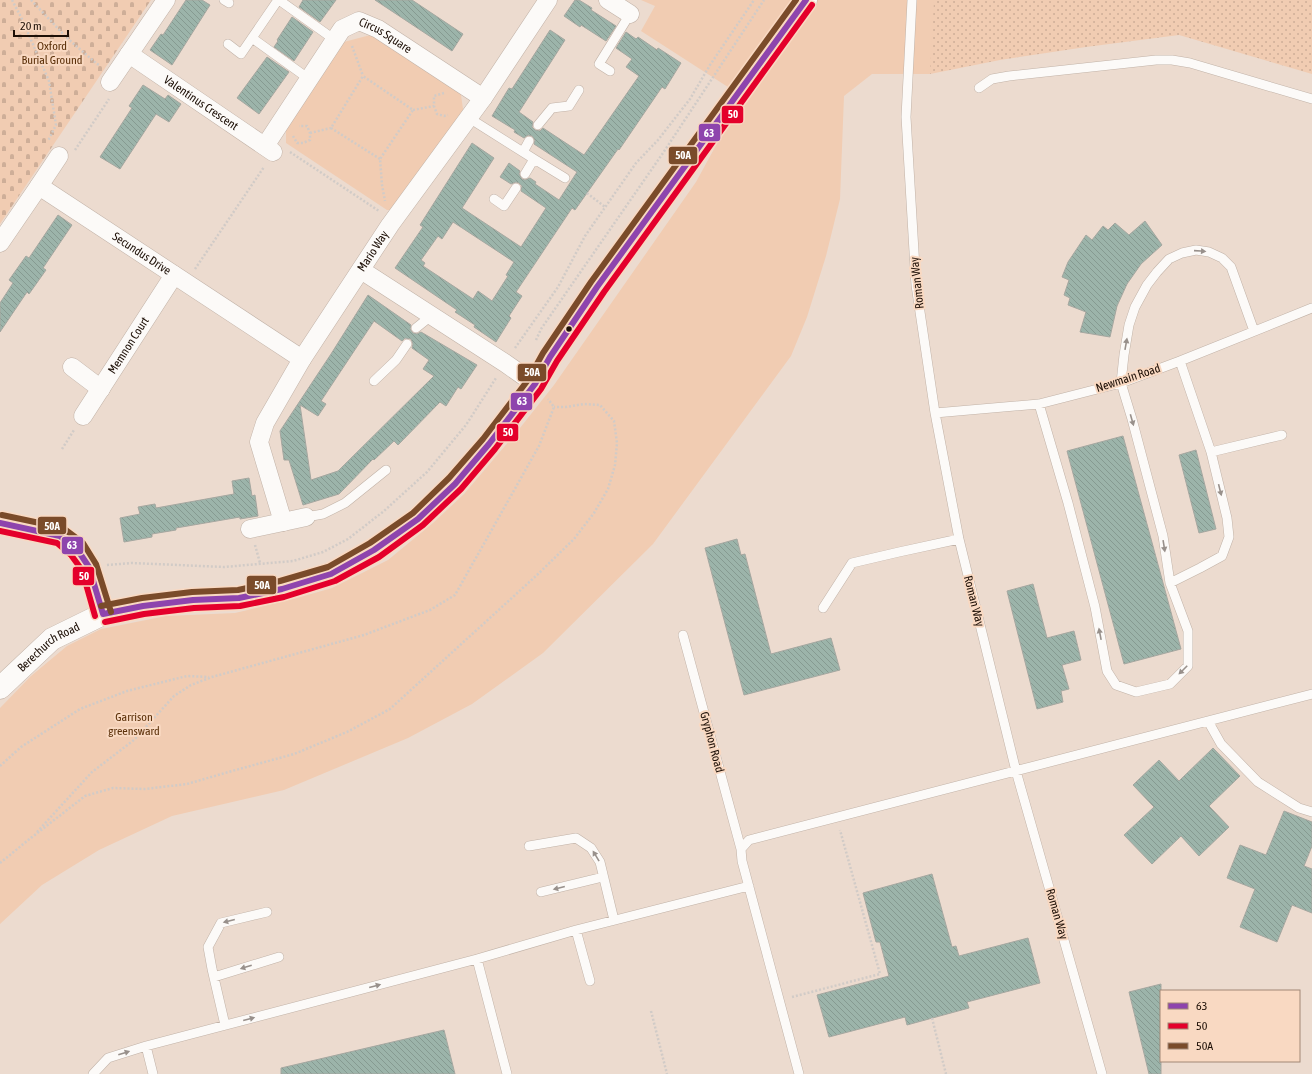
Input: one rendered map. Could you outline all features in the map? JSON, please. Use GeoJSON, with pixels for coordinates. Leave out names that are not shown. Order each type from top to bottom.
{"type":"FeatureCollection","features":[{"type":"Feature","properties":{"kind":"street"},"geometry":{"type":"LineString","coordinates":[[114,76],[166,0]]}},
{"type":"Feature","properties":{"kind":"street","name":"Mario Way"},"geometry":{"type":"LineString","coordinates":[[283,522],[259,442],[265,423],[302,359],[361,270],[391,218],[460,116],[483,98],[548,0]]}},
{"type":"Feature","properties":{"kind":"street"},"geometry":{"type":"LineString","coordinates":[[608,0],[630,14]]}},
{"type":"Feature","properties":{"kind":"street","name":"Berechurch Road"},"geometry":{"type":"LineString","coordinates":[[0,688],[52,639],[103,614],[143,606],[193,600],[239,598],[282,589],[331,574],[374,550],[423,514],[455,484],[480,456],[535,384],[550,357],[601,281],[806,0]]}},
{"type":"Feature","properties":{"kind":"street","name":"Circus Square"},"geometry":{"type":"LineString","coordinates":[[269,149],[309,79],[342,29],[359,21],[378,29],[483,98]]}},
{"type":"Feature","properties":{"kind":"street","name":"Valentinus Crescent"},"geometry":{"type":"LineString","coordinates":[[129,54],[269,149]]}},
{"type":"Feature","properties":{"kind":"street"},"geometry":{"type":"LineString","coordinates":[[0,243],[39,186],[62,158]]}},
{"type":"Feature","properties":{"kind":"street","name":"Secundus Drive"},"geometry":{"type":"LineString","coordinates":[[39,186],[302,359]]}},
{"type":"Feature","properties":{"kind":"street"},"geometry":{"type":"LineString","coordinates":[[361,270],[535,384]]}},
{"type":"Feature","properties":{"kind":"street","name":"Memnon Court"},"geometry":{"type":"LineString","coordinates":[[83,416],[101,388],[180,279]]}},
{"type":"Feature","properties":{"kind":"street"},"geometry":{"type":"LineString","coordinates":[[72,367],[101,388]]}},
{"type":"Feature","properties":{"kind":"street"},"geometry":{"type":"LineString","coordinates":[[250,529],[306,518]]}},
{"type":"Feature","properties":{"kind":"street"},"geometry":{"type":"LineString","coordinates":[[0,523],[60,536],[77,549],[88,567],[103,614]]}},
{"type":"Feature","properties":{"kind":"lane"},"geometry":{"type":"LineString","coordinates":[[228,44],[241,54],[278,0],[335,40]]}},
{"type":"Feature","properties":{"kind":"lane","name":"Roman Way"},"geometry":{"type":"LineString","coordinates":[[912,0],[906,117],[916,285],[935,413],[959,539],[1016,771],[1102,1074]]}},
{"type":"Feature","properties":{"kind":"lane"},"geometry":{"type":"LineString","coordinates":[[610,71],[599,64],[630,14]]}},
{"type":"Feature","properties":{"kind":"lane"},"geometry":{"type":"LineString","coordinates":[[252,38],[309,79]]}},
{"type":"Feature","properties":{"kind":"lane"},"geometry":{"type":"LineString","coordinates":[[979,88],[992,79],[1009,76],[1156,60],[1172,60],[1190,63],[1312,99]]}},
{"type":"Feature","properties":{"kind":"lane"},"geometry":{"type":"LineString","coordinates":[[538,125],[552,108],[569,106],[579,90]]}},
{"type":"Feature","properties":{"kind":"lane"},"geometry":{"type":"LineString","coordinates":[[460,116],[565,178]]}},
{"type":"Feature","properties":{"kind":"lane"},"geometry":{"type":"LineString","coordinates":[[523,152],[529,141]]}},
{"type":"Feature","properties":{"kind":"lane"},"geometry":{"type":"LineString","coordinates":[[525,174],[534,159]]}},
{"type":"Feature","properties":{"kind":"lane"},"geometry":{"type":"LineString","coordinates":[[494,199],[504,206],[516,188]]}},
{"type":"Feature","properties":{"kind":"lane"},"geometry":{"type":"LineString","coordinates":[[1039,404],[1068,503],[1095,607],[1107,670],[1116,685],[1136,692],[1170,684],[1188,666],[1188,630],[1170,583],[1163,536],[1121,383],[1129,325],[1135,307],[1147,285],[1157,272],[1169,259],[1182,253],[1196,250],[1209,252],[1222,258],[1231,267],[1254,331]]}},
{"type":"Feature","properties":{"kind":"lane","name":"Newmain Road"},"geometry":{"type":"LineString","coordinates":[[935,413],[1039,404],[1121,383],[1312,308]]}},
{"type":"Feature","properties":{"kind":"lane"},"geometry":{"type":"LineString","coordinates":[[416,328],[431,316]]}},
{"type":"Feature","properties":{"kind":"lane"},"geometry":{"type":"LineString","coordinates":[[374,381],[396,360],[407,344]]}},
{"type":"Feature","properties":{"kind":"lane"},"geometry":{"type":"LineString","coordinates":[[1170,583],[1222,556],[1229,537],[1227,518],[1211,452],[1180,361]]}},
{"type":"Feature","properties":{"kind":"lane"},"geometry":{"type":"LineString","coordinates":[[1211,452],[1282,435]]}},
{"type":"Feature","properties":{"kind":"lane"},"geometry":{"type":"LineString","coordinates":[[306,518],[323,514],[346,503],[386,470]]}},
{"type":"Feature","properties":{"kind":"lane"},"geometry":{"type":"LineString","coordinates":[[823,608],[852,563],[959,539]]}},
{"type":"Feature","properties":{"kind":"lane","name":"Gryphon Road"},"geometry":{"type":"LineString","coordinates":[[683,635],[741,850],[742,861],[749,886]]}},
{"type":"Feature","properties":{"kind":"lane"},"geometry":{"type":"LineString","coordinates":[[741,850],[749,840],[1312,694]]}},
{"type":"Feature","properties":{"kind":"lane"},"geometry":{"type":"LineString","coordinates":[[1208,721],[1221,744],[1258,782],[1299,808],[1312,812]]}},
{"type":"Feature","properties":{"kind":"lane"},"geometry":{"type":"LineString","coordinates":[[529,846],[576,838],[591,848],[600,862],[614,920]]}},
{"type":"Feature","properties":{"kind":"lane"},"geometry":{"type":"LineString","coordinates":[[541,892],[603,877]]}},
{"type":"Feature","properties":{"kind":"lane"},"geometry":{"type":"LineString","coordinates":[[93,1074],[108,1058],[146,1046],[477,959],[576,930],[749,886],[799,1074]]}},
{"type":"Feature","properties":{"kind":"lane"},"geometry":{"type":"LineString","coordinates":[[225,1025],[208,947],[221,923],[267,912]]}},
{"type":"Feature","properties":{"kind":"lane"},"geometry":{"type":"LineString","coordinates":[[576,930],[590,981]]}},
{"type":"Feature","properties":{"kind":"lane"},"geometry":{"type":"LineString","coordinates":[[214,977],[279,957]]}},
{"type":"Feature","properties":{"kind":"lane"},"geometry":{"type":"LineString","coordinates":[[477,959],[507,1074]]}},
{"type":"Feature","properties":{"kind":"lane"},"geometry":{"type":"LineString","coordinates":[[146,1046],[153,1074]]}},
{"type":"Feature","properties":{"kind":"path"},"geometry":{"type":"LineString","coordinates":[[12,0],[21,17],[48,81],[56,125],[42,156],[62,158],[114,92],[116,87],[114,76],[97,64],[67,38],[31,0]]}},
{"type":"Feature","properties":{"kind":"path"},"geometry":{"type":"LineString","coordinates":[[505,363],[558,287],[584,236],[636,163],[658,140],[690,99],[754,0]]}},
{"type":"Feature","properties":{"kind":"path"},"geometry":{"type":"LineString","coordinates":[[550,357],[534,343],[541,329],[663,153],[764,0]]}},
{"type":"Feature","properties":{"kind":"path"},"geometry":{"type":"LineString","coordinates":[[349,26],[351,43],[362,76],[413,110],[434,106]]}},
{"type":"Feature","properties":{"kind":"path"},"geometry":{"type":"LineString","coordinates":[[310,133],[331,128],[362,76]]}},
{"type":"Feature","properties":{"kind":"path"},"geometry":{"type":"LineString","coordinates":[[447,92],[434,96],[434,106],[437,114],[444,116],[460,116]]}},
{"type":"Feature","properties":{"kind":"path"},"geometry":{"type":"LineString","coordinates":[[391,218],[382,185],[380,160],[413,110]]}},
{"type":"Feature","properties":{"kind":"path"},"geometry":{"type":"LineString","coordinates":[[299,126],[307,126],[310,133],[310,140],[303,143],[297,143],[293,136],[293,129],[299,126]]}},
{"type":"Feature","properties":{"kind":"path"},"geometry":{"type":"LineString","coordinates":[[331,128],[380,160]]}},
{"type":"Feature","properties":{"kind":"path"},"geometry":{"type":"LineString","coordinates":[[287,136],[293,136]]}},
{"type":"Feature","properties":{"kind":"path"},"geometry":{"type":"LineString","coordinates":[[180,279],[269,149],[279,145],[391,218]]}},
{"type":"Feature","properties":{"kind":"path"},"geometry":{"type":"LineString","coordinates":[[587,193],[605,207]]}},
{"type":"Feature","properties":{"kind":"path"},"geometry":{"type":"LineString","coordinates":[[535,384],[554,407]]}},
{"type":"Feature","properties":{"kind":"path"},"geometry":{"type":"LineString","coordinates":[[0,863],[85,796],[113,788],[145,788],[187,784],[232,772],[294,754],[346,732],[390,709],[537,575],[574,539],[594,513],[608,489],[614,465],[617,443],[614,420],[600,405],[584,404],[554,407]]}},
{"type":"Feature","properties":{"kind":"path"},"geometry":{"type":"LineString","coordinates":[[31,838],[92,772],[134,740],[174,696],[191,685],[212,677],[364,635],[430,610],[455,595],[539,446],[554,407]]}},
{"type":"Feature","properties":{"kind":"path"},"geometry":{"type":"LineString","coordinates":[[62,449],[83,416]]}},
{"type":"Feature","properties":{"kind":"path"},"geometry":{"type":"LineString","coordinates":[[0,766],[21,747],[80,709],[127,691],[187,676],[212,677]]}},
{"type":"Feature","properties":{"kind":"path"},"geometry":{"type":"LineString","coordinates":[[780,1001],[880,974],[836,817]]}},
{"type":"Feature","properties":{"kind":"path"},"geometry":{"type":"LineString","coordinates":[[651,1011],[667,1074]]}},
{"type":"Feature","properties":{"kind":"path"},"geometry":{"type":"LineString","coordinates":[[932,1018],[946,1074]]}},
{"type":"Feature","properties":{"kind":"green space","name":"Oxford Burial Ground"},"geometry":{"type":"Polygon","coordinates":[[[0,0],[151,0],[0,224],[0,0]]]}},
{"type":"Feature","properties":{"kind":"green space","name":"Garrison greensward"},"geometry":{"type":"Polygon","coordinates":[[[641,0],[934,0],[930,74],[872,74],[844,96],[840,199],[826,256],[807,317],[791,356],[653,544],[543,653],[472,704],[408,738],[284,790],[172,816],[99,850],[42,885],[0,924],[0,708],[31,676],[67,646],[101,629],[166,616],[235,613],[332,588],[388,560],[433,523],[464,494],[516,433],[554,385],[696,182],[732,116],[745,98],[641,31],[655,6],[641,0]]]}},
{"type":"Feature","properties":{"kind":"green space"},"geometry":{"type":"Polygon","coordinates":[[[930,0],[1312,0],[1312,74],[1179,35],[1000,60],[930,74],[927,23],[930,0]]]}},
{"type":"Feature","properties":{"kind":"green space"},"geometry":{"type":"Polygon","coordinates":[[[378,33],[460,88],[464,116],[403,210],[387,210],[286,143],[286,126],[340,43],[378,33]]]}},
{"type":"Feature","properties":{"kind":"building"},"geometry":{"type":"Polygon","coordinates":[[[186,0],[202,0],[210,5],[172,65],[150,50],[161,34],[163,35],[186,0]]]}},
{"type":"Feature","properties":{"kind":"building"},"geometry":{"type":"Polygon","coordinates":[[[303,0],[336,0],[320,22],[299,7],[303,0]]]}},
{"type":"Feature","properties":{"kind":"building"},"geometry":{"type":"Polygon","coordinates":[[[375,0],[412,0],[463,34],[452,51],[375,0]]]}},
{"type":"Feature","properties":{"kind":"building"},"geometry":{"type":"Polygon","coordinates":[[[575,0],[579,0],[592,8],[591,10],[616,26],[606,41],[581,25],[580,27],[564,16],[575,0]]]}},
{"type":"Feature","properties":{"kind":"building"},"geometry":{"type":"Polygon","coordinates":[[[292,17],[313,32],[294,61],[274,47],[292,17]]]}},
{"type":"Feature","properties":{"kind":"building"},"geometry":{"type":"Polygon","coordinates":[[[550,30],[565,40],[519,112],[533,122],[532,127],[535,130],[540,131],[543,128],[584,155],[639,76],[626,67],[632,59],[616,48],[626,32],[636,39],[638,37],[657,50],[658,48],[681,63],[665,89],[662,87],[619,150],[618,149],[575,210],[572,208],[516,292],[522,296],[509,316],[511,318],[496,342],[474,327],[475,325],[455,312],[457,310],[395,268],[423,227],[420,225],[472,143],[494,158],[462,208],[521,247],[546,208],[521,191],[522,186],[519,183],[516,182],[511,184],[500,177],[509,163],[520,171],[519,174],[522,179],[525,180],[530,178],[536,182],[535,184],[559,200],[577,172],[534,144],[535,140],[532,136],[528,135],[524,138],[514,132],[515,130],[492,116],[509,88],[512,89],[550,30]],[[453,222],[442,239],[438,236],[421,260],[425,263],[423,266],[473,299],[478,291],[492,301],[508,276],[506,275],[514,262],[453,222]]]}},
{"type":"Feature","properties":{"kind":"building"},"geometry":{"type":"Polygon","coordinates":[[[267,57],[289,72],[259,114],[237,98],[267,57]]]}},
{"type":"Feature","properties":{"kind":"building"},"geometry":{"type":"Polygon","coordinates":[[[143,85],[165,99],[168,95],[181,104],[169,122],[156,114],[120,169],[100,157],[132,108],[129,106],[143,85]]]}},
{"type":"Feature","properties":{"kind":"building"},"geometry":{"type":"Polygon","coordinates":[[[58,215],[72,225],[43,268],[46,270],[29,294],[27,292],[0,332],[0,303],[13,283],[9,280],[26,256],[29,258],[58,215]]]}},
{"type":"Feature","properties":{"kind":"building"},"geometry":{"type":"Polygon","coordinates":[[[1145,221],[1162,245],[1141,264],[1127,284],[1117,306],[1110,337],[1080,332],[1086,312],[1068,305],[1070,298],[1064,295],[1069,280],[1062,277],[1068,262],[1086,235],[1092,240],[1103,226],[1108,230],[1115,223],[1129,235],[1145,221]]]}},
{"type":"Feature","properties":{"kind":"building"},"geometry":{"type":"Polygon","coordinates":[[[368,295],[411,325],[410,329],[413,333],[417,334],[421,332],[477,365],[461,389],[458,387],[446,406],[440,402],[398,445],[394,441],[374,460],[373,459],[339,494],[303,505],[289,460],[284,460],[280,431],[368,295]],[[374,321],[321,401],[326,404],[318,416],[300,405],[311,480],[338,471],[434,376],[423,369],[429,360],[412,348],[413,344],[411,339],[405,338],[402,341],[374,321]]]}},
{"type":"Feature","properties":{"kind":"building"},"geometry":{"type":"Polygon","coordinates":[[[1123,436],[1181,649],[1124,664],[1067,451],[1123,436]]]}},
{"type":"Feature","properties":{"kind":"building"},"geometry":{"type":"Polygon","coordinates":[[[1196,450],[1216,529],[1199,533],[1179,455],[1196,450]]]}},
{"type":"Feature","properties":{"kind":"building"},"geometry":{"type":"Polygon","coordinates":[[[249,478],[252,496],[255,495],[258,516],[240,519],[240,517],[176,528],[176,530],[152,534],[152,537],[124,542],[120,518],[140,514],[138,507],[155,504],[156,508],[234,494],[232,481],[249,478]]]}},
{"type":"Feature","properties":{"kind":"building"},"geometry":{"type":"Polygon","coordinates":[[[737,539],[741,555],[745,554],[771,654],[831,638],[840,670],[744,695],[705,548],[737,539]]]}},
{"type":"Feature","properties":{"kind":"building"},"geometry":{"type":"Polygon","coordinates":[[[1033,584],[1047,638],[1074,631],[1081,660],[1062,665],[1069,689],[1061,691],[1063,702],[1037,709],[1007,591],[1033,584]]]}},
{"type":"Feature","properties":{"kind":"building"},"geometry":{"type":"Polygon","coordinates":[[[1213,748],[1240,776],[1209,806],[1229,827],[1199,856],[1181,836],[1152,864],[1124,835],[1154,807],[1133,785],[1159,760],[1179,781],[1213,748]]]}},
{"type":"Feature","properties":{"kind":"building"},"geometry":{"type":"Polygon","coordinates":[[[1284,811],[1312,822],[1312,846],[1304,866],[1312,869],[1312,913],[1292,905],[1277,942],[1240,927],[1255,889],[1227,878],[1240,845],[1266,855],[1284,811]]]}},
{"type":"Feature","properties":{"kind":"building"},"geometry":{"type":"Polygon","coordinates":[[[932,874],[952,947],[956,946],[959,956],[1028,938],[1040,983],[967,1002],[969,1008],[907,1025],[905,1017],[829,1037],[817,995],[889,976],[880,942],[876,942],[863,893],[932,874]]]}},
{"type":"Feature","properties":{"kind":"building"},"geometry":{"type":"Polygon","coordinates":[[[1161,984],[1161,1074],[1149,1074],[1129,992],[1161,984]]]}},
{"type":"Feature","properties":{"kind":"building"},"geometry":{"type":"Polygon","coordinates":[[[444,1030],[455,1074],[281,1074],[281,1068],[444,1030]]]}},
{"type":"Feature","properties":{"kind":"transit line","name":"50A"},"geometry":{"type":"LineString","coordinates":[[101,606],[142,598],[192,592],[238,590],[280,581],[328,567],[370,543],[413,513],[449,478],[483,439],[528,380],[543,353],[591,282],[796,0]]}},
{"type":"Feature","properties":{"kind":"transit line","name":"63"},"geometry":{"type":"LineString","coordinates":[[103,614],[143,606],[193,600],[239,598],[282,589],[331,574],[374,550],[418,519],[455,484],[489,444],[535,384],[550,357],[597,287],[806,0]]}},
{"type":"Feature","properties":{"kind":"transit line","name":"50"},"geometry":{"type":"LineString","coordinates":[[105,622],[144,614],[194,608],[240,606],[284,597],[335,581],[379,557],[423,525],[461,489],[495,449],[541,389],[557,361],[604,292],[812,5]]}},
{"type":"Feature","properties":{"kind":"transit line","name":"50A"},"geometry":{"type":"LineString","coordinates":[[2,515],[63,528],[83,543],[96,564],[111,612]]}},
{"type":"Feature","properties":{"kind":"transit line","name":"63"},"geometry":{"type":"LineString","coordinates":[[0,523],[60,536],[77,549],[89,567],[103,614]]}},
{"type":"Feature","properties":{"kind":"transit line","name":"50"},"geometry":{"type":"LineString","coordinates":[[0,531],[57,543],[71,555],[82,570],[95,616]]}}]}
